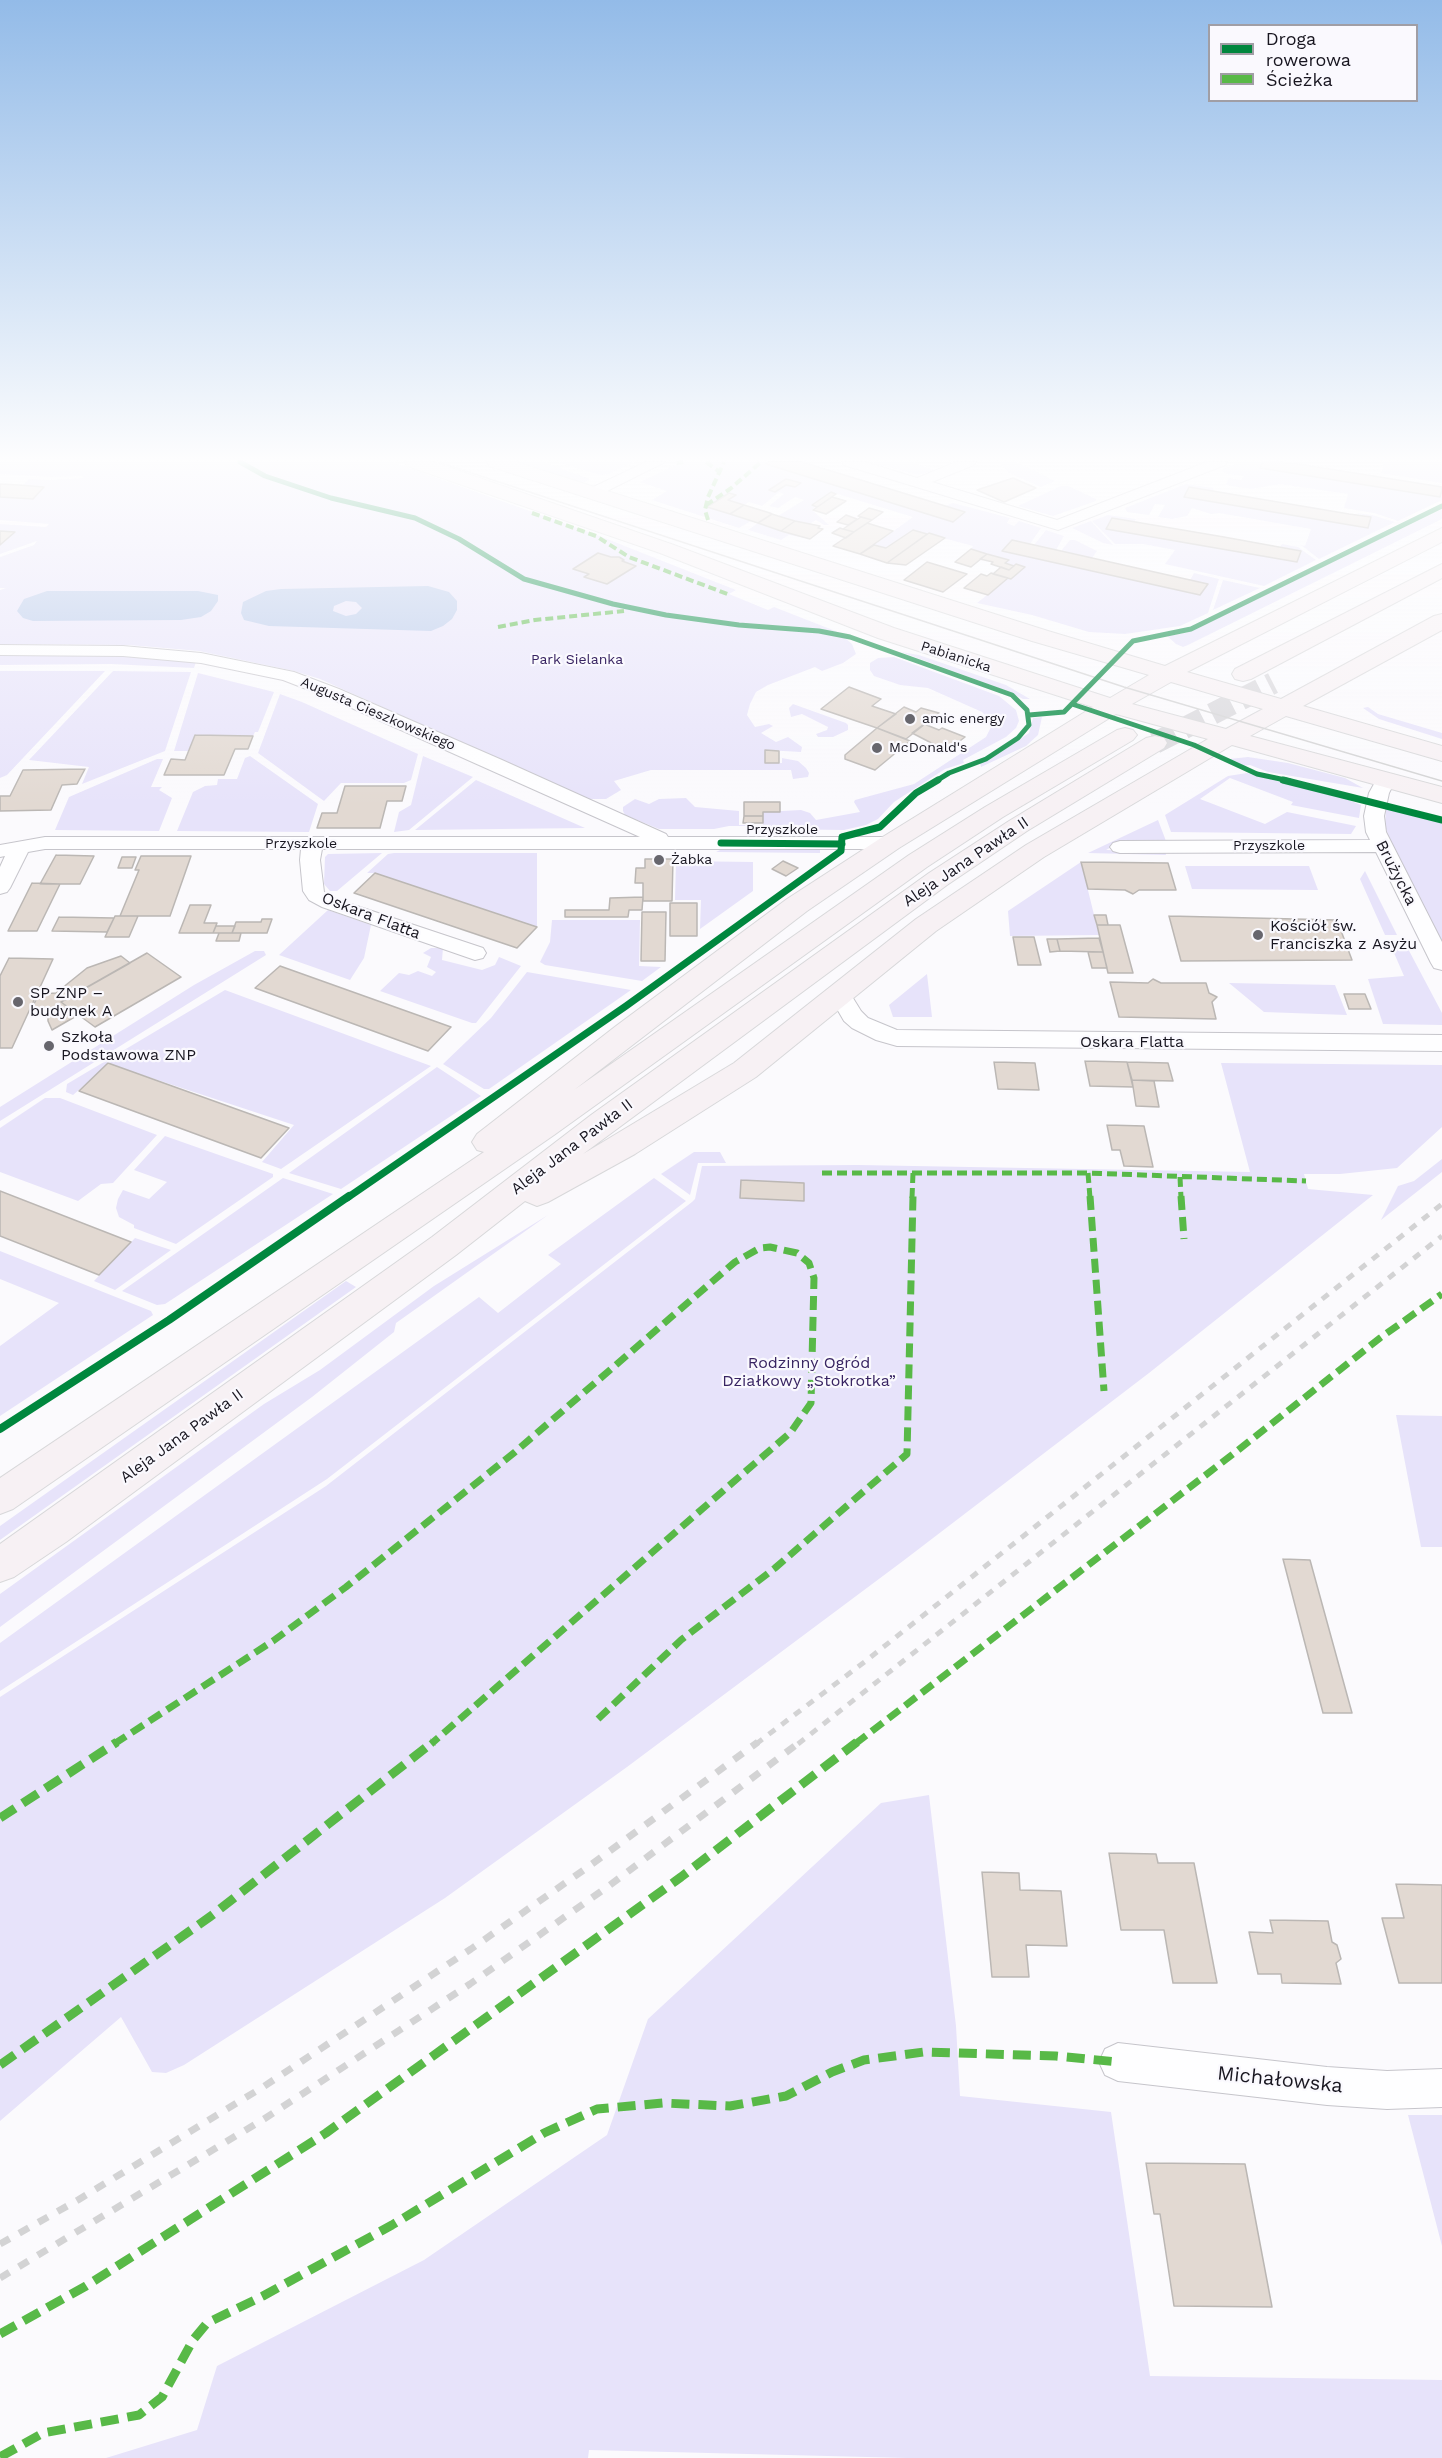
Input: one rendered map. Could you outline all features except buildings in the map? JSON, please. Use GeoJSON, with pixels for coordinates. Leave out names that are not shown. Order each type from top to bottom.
{"type":"FeatureCollection","features":[{"type":"Feature","properties":{"kind":"main road","name":"Pabianicka"},"geometry":{"type":"LineString","coordinates":[[739,577],[886,633],[1008,674],[1113,706],[1442,795]]}},
{"type":"Feature","properties":{"kind":"main road"},"geometry":{"type":"LineString","coordinates":[[854,577],[1018,629],[1439,754]]}},
{"type":"Feature","properties":{"kind":"main road"},"geometry":{"type":"LineString","coordinates":[[358,1251],[523,1112],[797,905],[890,843],[1113,706],[1168,674],[1358,577]]}},
{"type":"Feature","properties":{"kind":"main road"},"geometry":{"type":"LineString","coordinates":[[1243,674],[1429,577]]}},
{"type":"Feature","properties":{"kind":"main road"},"geometry":{"type":"LineString","coordinates":[[1293,671],[1442,592]]}},
{"type":"Feature","properties":{"kind":"main road"},"geometry":{"type":"LineString","coordinates":[[444,1246],[666,1120],[745,1070],[926,925],[978,888],[1098,812],[1283,708],[1345,692],[1442,621]]}},
{"type":"Feature","properties":{"kind":"main road"},"geometry":{"type":"LineString","coordinates":[[1008,674],[1038,696],[1050,712],[1051,732],[1046,746]]}},
{"type":"Feature","properties":{"kind":"main road"},"geometry":{"type":"LineString","coordinates":[[1345,692],[1365,716],[1439,754]]}},
{"type":"Feature","properties":{"kind":"main road","name":"Aleja Jana Pawła II"},"geometry":{"type":"LineString","coordinates":[[0,1498],[358,1251],[543,1127],[918,861],[994,812],[1126,734]]}},
{"type":"Feature","properties":{"kind":"main road","name":"Aleja Jana Pawła II"},"geometry":{"type":"LineString","coordinates":[[0,1565],[444,1246],[602,1123],[938,879],[1027,820],[1155,744]]}},
{"type":"Feature","properties":{"kind":"street","name":"Augusta Cieszkowskiego"},"geometry":{"type":"LineString","coordinates":[[0,650],[123,651],[201,658],[288,676],[333,693],[667,842]]}},
{"type":"Feature","properties":{"kind":"street","name":"Brużycka"},"geometry":{"type":"LineString","coordinates":[[1386,779],[1377,798],[1373,821],[1382,846],[1442,963]]}},
{"type":"Feature","properties":{"kind":"street","name":"Przyszkole"},"geometry":{"type":"LineString","coordinates":[[10,849],[45,843],[312,845],[890,843]]}},
{"type":"Feature","properties":{"kind":"street","name":"Oskara Flatta"},"geometry":{"type":"LineString","coordinates":[[312,845],[310,860],[313,891],[316,896],[329,903],[475,952]]}},
{"type":"Feature","properties":{"kind":"street","name":"Przyszkole"},"geometry":{"type":"LineString","coordinates":[[1120,847],[1382,846]]}},
{"type":"Feature","properties":{"kind":"street"},"geometry":{"type":"LineString","coordinates":[[0,888],[10,849]]}},
{"type":"Feature","properties":{"kind":"street","name":"Oskara Flatta"},"geometry":{"type":"LineString","coordinates":[[840,995],[852,1016],[860,1023],[884,1035],[897,1038],[1442,1043]]}},
{"type":"Feature","properties":{"kind":"street","name":"Michałowska"},"geometry":{"type":"LineString","coordinates":[[1118,2062],[1327,2086],[1387,2090],[1442,2088]]}},
{"type":"Feature","properties":{"kind":"green space","name":"Park Sielanka"},"geometry":{"type":"Polygon","coordinates":[[[0,577],[702,577],[736,590],[729,594],[768,610],[774,607],[838,632],[852,644],[856,654],[843,663],[822,671],[815,667],[768,685],[756,692],[750,704],[747,715],[755,727],[769,724],[773,726],[761,733],[776,742],[788,737],[802,747],[801,752],[765,750],[765,763],[782,763],[782,758],[798,761],[806,768],[809,773],[808,777],[793,779],[791,770],[651,770],[614,781],[621,790],[606,799],[587,799],[320,679],[294,671],[199,651],[129,645],[0,644],[0,590],[6,588],[0,588],[0,577]]]}},
{"type":"Feature","properties":{"kind":"green space"},"geometry":{"type":"Polygon","coordinates":[[[1012,577],[1118,577],[1200,595],[1207,584],[1190,580],[1192,577],[1219,579],[1208,613],[1180,626],[1125,634],[1089,632],[1032,615],[977,603],[1008,578],[1011,579],[1012,577]]]}},
{"type":"Feature","properties":{"kind":"green space"},"geometry":{"type":"Polygon","coordinates":[[[1222,577],[1283,577],[1264,586],[1222,577]]]}},
{"type":"Feature","properties":{"kind":"green space"},"geometry":{"type":"Polygon","coordinates":[[[1302,577],[1326,577],[1183,647],[1167,636],[1186,633],[1302,577]]]}},
{"type":"Feature","properties":{"kind":"green space"},"geometry":{"type":"Polygon","coordinates":[[[1223,580],[1260,588],[1213,610],[1223,580]]]}},
{"type":"Feature","properties":{"kind":"green space"},"geometry":{"type":"Polygon","coordinates":[[[901,652],[919,655],[1006,685],[1030,699],[1023,699],[901,652]]]}},
{"type":"Feature","properties":{"kind":"green space"},"geometry":{"type":"Polygon","coordinates":[[[104,654],[196,662],[194,668],[111,664],[0,665],[0,655],[104,654]]]}},
{"type":"Feature","properties":{"kind":"green space"},"geometry":{"type":"Polygon","coordinates":[[[894,657],[999,696],[1016,710],[1019,721],[1016,728],[1006,737],[963,760],[964,763],[945,769],[894,802],[878,819],[866,825],[844,830],[770,829],[764,826],[659,829],[625,815],[623,807],[635,799],[649,804],[659,799],[686,798],[695,807],[739,811],[739,825],[763,825],[763,812],[801,810],[810,813],[816,820],[860,812],[855,800],[914,784],[986,737],[991,727],[990,720],[982,712],[928,688],[900,685],[874,676],[870,670],[870,663],[878,658],[894,657]]]}},
{"type":"Feature","properties":{"kind":"green space"},"geometry":{"type":"Polygon","coordinates":[[[0,671],[105,671],[7,775],[0,778],[0,671]]]}},
{"type":"Feature","properties":{"kind":"green space"},"geometry":{"type":"Polygon","coordinates":[[[113,671],[191,672],[165,751],[82,784],[89,767],[29,760],[113,671]]]}},
{"type":"Feature","properties":{"kind":"green space"},"geometry":{"type":"Polygon","coordinates":[[[198,673],[274,692],[258,732],[255,732],[253,736],[196,735],[188,751],[174,751],[198,673]]]}},
{"type":"Feature","properties":{"kind":"green space"},"geometry":{"type":"Polygon","coordinates":[[[280,694],[418,754],[411,780],[404,783],[341,783],[324,801],[258,753],[280,694]]]}},
{"type":"Feature","properties":{"kind":"green space"},"geometry":{"type":"Polygon","coordinates":[[[793,704],[846,723],[848,730],[833,737],[818,737],[816,734],[827,730],[828,727],[802,714],[791,717],[789,708],[793,704]]]}},
{"type":"Feature","properties":{"kind":"green space"},"geometry":{"type":"Polygon","coordinates":[[[1368,707],[1378,714],[1442,733],[1442,739],[1379,719],[1363,708],[1368,707]]]}},
{"type":"Feature","properties":{"kind":"green space"},"geometry":{"type":"Polygon","coordinates":[[[1042,717],[1038,735],[1026,746],[981,767],[980,763],[989,760],[1029,733],[1033,718],[1042,717]]]}},
{"type":"Feature","properties":{"kind":"green space"},"geometry":{"type":"Polygon","coordinates":[[[250,756],[318,804],[309,832],[177,831],[193,792],[205,786],[217,785],[218,779],[237,779],[245,758],[250,756]]]}},
{"type":"Feature","properties":{"kind":"green space"},"geometry":{"type":"Polygon","coordinates":[[[423,756],[473,777],[409,830],[394,832],[399,812],[411,805],[423,756]]]}},
{"type":"Feature","properties":{"kind":"green space"},"geometry":{"type":"Polygon","coordinates":[[[1248,757],[1288,763],[1345,778],[1363,788],[1268,772],[1250,765],[1241,766],[1229,759],[1248,757]]]}},
{"type":"Feature","properties":{"kind":"green space"},"geometry":{"type":"Polygon","coordinates":[[[157,759],[163,759],[151,787],[162,787],[159,790],[172,798],[159,831],[55,830],[69,797],[157,759]]]}},
{"type":"Feature","properties":{"kind":"green space"},"geometry":{"type":"Polygon","coordinates":[[[1247,773],[1324,790],[1361,805],[1359,818],[1291,805],[1293,802],[1230,778],[1200,799],[1265,824],[1287,812],[1356,826],[1351,834],[1171,832],[1165,815],[1228,776],[1247,773]]]}},
{"type":"Feature","properties":{"kind":"green space"},"geometry":{"type":"Polygon","coordinates":[[[476,780],[585,828],[415,830],[476,780]]]}},
{"type":"Feature","properties":{"kind":"green space"},"geometry":{"type":"Polygon","coordinates":[[[1386,809],[1412,813],[1442,822],[1442,942],[1390,840],[1385,826],[1386,809]]]}},
{"type":"Feature","properties":{"kind":"green space"},"geometry":{"type":"Polygon","coordinates":[[[1158,820],[1166,841],[1123,841],[1106,850],[1165,851],[1166,855],[1088,853],[1158,820]]]}},
{"type":"Feature","properties":{"kind":"green space"},"geometry":{"type":"Polygon","coordinates":[[[722,849],[820,850],[820,853],[716,852],[722,849]]]}},
{"type":"Feature","properties":{"kind":"green space"},"geometry":{"type":"Polygon","coordinates":[[[382,853],[337,891],[330,891],[324,884],[325,857],[328,854],[382,853]]]}},
{"type":"Feature","properties":{"kind":"green space"},"geometry":{"type":"Polygon","coordinates":[[[537,853],[537,927],[375,873],[367,873],[388,854],[537,853]]]}},
{"type":"Feature","properties":{"kind":"green space"},"geometry":{"type":"Polygon","coordinates":[[[676,861],[753,862],[753,891],[700,929],[701,900],[675,900],[676,861]]]}},
{"type":"Feature","properties":{"kind":"green space"},"geometry":{"type":"Polygon","coordinates":[[[1081,862],[1099,935],[1010,936],[1008,911],[1081,862]]]}},
{"type":"Feature","properties":{"kind":"green space"},"geometry":{"type":"Polygon","coordinates":[[[1185,866],[1309,866],[1318,890],[1192,889],[1185,866]]]}},
{"type":"Feature","properties":{"kind":"green space"},"geometry":{"type":"Polygon","coordinates":[[[1365,871],[1397,935],[1385,935],[1360,879],[1365,871]]]}},
{"type":"Feature","properties":{"kind":"green space"},"geometry":{"type":"Polygon","coordinates":[[[328,910],[371,925],[364,958],[350,980],[279,955],[328,910]]]}},
{"type":"Feature","properties":{"kind":"green space"},"geometry":{"type":"Polygon","coordinates":[[[552,920],[640,920],[639,966],[661,967],[642,981],[545,965],[540,962],[550,942],[552,920]]]}},
{"type":"Feature","properties":{"kind":"green space"},"geometry":{"type":"Polygon","coordinates":[[[1406,945],[1442,1013],[1442,1025],[1383,1024],[1368,979],[1404,976],[1391,946],[1406,945]]]}},
{"type":"Feature","properties":{"kind":"green space"},"geometry":{"type":"Polygon","coordinates":[[[431,948],[443,948],[442,960],[482,970],[495,965],[499,957],[521,966],[476,1023],[380,991],[399,973],[409,975],[418,971],[432,976],[436,972],[427,967],[431,957],[423,953],[431,948]]]}},
{"type":"Feature","properties":{"kind":"green space"},"geometry":{"type":"Polygon","coordinates":[[[255,951],[264,951],[266,955],[0,1121],[0,1107],[194,985],[255,951]]]}},
{"type":"Feature","properties":{"kind":"green space"},"geometry":{"type":"Polygon","coordinates":[[[527,972],[631,990],[489,1089],[484,1089],[443,1064],[491,1018],[527,972]]]}},
{"type":"Feature","properties":{"kind":"green space"},"geometry":{"type":"Polygon","coordinates":[[[927,974],[932,1017],[893,1017],[889,1005],[927,974]]]}},
{"type":"Feature","properties":{"kind":"green space"},"geometry":{"type":"Polygon","coordinates":[[[1229,983],[1335,985],[1347,1015],[1264,1012],[1229,983]]]}},
{"type":"Feature","properties":{"kind":"green space"},"geometry":{"type":"Polygon","coordinates":[[[225,990],[431,1066],[281,1169],[262,1162],[294,1125],[109,1064],[73,1095],[66,1092],[67,1084],[225,990]]]}},
{"type":"Feature","properties":{"kind":"green space","name":"Rodzinny Ogród Działkowy „Stokrotka”"},"geometry":{"type":"Polygon","coordinates":[[[1221,1063],[1442,1065],[1442,1127],[1397,1168],[1340,1174],[1304,1174],[1308,1189],[1373,1195],[1149,1373],[903,1561],[627,1767],[445,1898],[184,2065],[166,2073],[152,2072],[121,2017],[0,2121],[0,1697],[326,1486],[692,1202],[695,1199],[702,1166],[858,1165],[1250,1172],[1221,1063]]]}},
{"type":"Feature","properties":{"kind":"green space"},"geometry":{"type":"Polygon","coordinates":[[[437,1067],[481,1096],[341,1189],[289,1173],[437,1067]]]}},
{"type":"Feature","properties":{"kind":"green space"},"geometry":{"type":"Polygon","coordinates":[[[45,1098],[60,1098],[157,1135],[113,1183],[101,1184],[78,1201],[0,1172],[0,1128],[45,1098]]]}},
{"type":"Feature","properties":{"kind":"green space"},"geometry":{"type":"Polygon","coordinates":[[[165,1136],[273,1174],[273,1177],[176,1244],[134,1228],[134,1225],[119,1217],[116,1208],[123,1190],[149,1199],[167,1182],[134,1170],[165,1136]]]}},
{"type":"Feature","properties":{"kind":"green space"},"geometry":{"type":"Polygon","coordinates":[[[694,1152],[720,1152],[726,1163],[698,1163],[690,1195],[661,1174],[694,1152]]]}},
{"type":"Feature","properties":{"kind":"green space"},"geometry":{"type":"Polygon","coordinates":[[[1442,1159],[1442,1172],[1381,1220],[1398,1186],[1414,1181],[1442,1159]]]}},
{"type":"Feature","properties":{"kind":"green space"},"geometry":{"type":"Polygon","coordinates":[[[283,1178],[333,1194],[165,1304],[157,1305],[122,1291],[283,1178]]]}},
{"type":"Feature","properties":{"kind":"green space"},"geometry":{"type":"Polygon","coordinates":[[[654,1178],[686,1201],[327,1479],[0,1691],[0,1643],[479,1297],[498,1313],[561,1264],[548,1255],[654,1178]]]}},
{"type":"Feature","properties":{"kind":"green space"},"geometry":{"type":"Polygon","coordinates":[[[548,1215],[396,1323],[394,1332],[312,1397],[0,1627],[0,1594],[264,1404],[320,1370],[434,1286],[548,1215]]]}},
{"type":"Feature","properties":{"kind":"green space"},"geometry":{"type":"Polygon","coordinates":[[[135,1238],[171,1250],[115,1290],[94,1281],[135,1238]]]}},
{"type":"Feature","properties":{"kind":"green space"},"geometry":{"type":"Polygon","coordinates":[[[0,1251],[151,1311],[153,1315],[0,1416],[0,1346],[59,1303],[0,1279],[0,1251]]]}},
{"type":"Feature","properties":{"kind":"green space"},"geometry":{"type":"Polygon","coordinates":[[[346,1281],[356,1287],[0,1540],[0,1526],[346,1281]]]}},
{"type":"Feature","properties":{"kind":"green space"},"geometry":{"type":"Polygon","coordinates":[[[1396,1415],[1442,1416],[1442,1547],[1421,1547],[1396,1415]]]}},
{"type":"Feature","properties":{"kind":"green space"},"geometry":{"type":"Polygon","coordinates":[[[929,1795],[956,2026],[960,2096],[1111,2112],[1150,2376],[1442,2380],[1442,2458],[907,2458],[589,2450],[588,2458],[106,2458],[197,2430],[217,2366],[424,2260],[607,2135],[648,2019],[881,1803],[929,1795]]]}},
{"type":"Feature","properties":{"kind":"green space"},"geometry":{"type":"Polygon","coordinates":[[[1408,2115],[1442,2115],[1442,2246],[1408,2115]]]}},
{"type":"Feature","properties":{"kind":"water"},"geometry":{"type":"Polygon","coordinates":[[[428,586],[449,592],[457,601],[457,610],[452,619],[431,631],[269,626],[244,620],[241,613],[243,602],[266,591],[428,586]],[[346,601],[334,606],[333,611],[346,616],[356,614],[362,608],[356,602],[346,601]]]}},
{"type":"Feature","properties":{"kind":"water"},"geometry":{"type":"Polygon","coordinates":[[[47,591],[198,591],[218,595],[218,601],[211,611],[201,617],[181,620],[33,621],[23,618],[17,611],[24,599],[47,591]]]}},
{"type":"Feature","properties":{"kind":"tunnel"},"geometry":{"type":"LineString","coordinates":[[1155,743],[1273,683]]}},
{"type":"Feature","properties":{"kind":"tram line"},"geometry":{"type":"LineString","coordinates":[[788,577],[1124,687],[1442,781]]}},
{"type":"Feature","properties":{"kind":"railway"},"geometry":{"type":"LineString","coordinates":[[756,1744],[867,1660],[1442,1204]]}},
{"type":"Feature","properties":{"kind":"railway"},"geometry":{"type":"LineString","coordinates":[[798,1744],[1442,1236]]}},
{"type":"Feature","properties":{"kind":"railway"},"geometry":{"type":"LineString","coordinates":[[0,2244],[78,2200],[263,2087],[471,1949],[588,1867],[758,1742]]}},
{"type":"Feature","properties":{"kind":"railway"},"geometry":{"type":"LineString","coordinates":[[0,2278],[264,2119],[470,1984],[610,1885],[800,1742]]}},
{"type":"Feature","properties":{"kind":"marked path"},"geometry":{"type":"LineString","coordinates":[[681,577],[730,595]]}},
{"type":"Feature","properties":{"kind":"marked path"},"geometry":{"type":"LineString","coordinates":[[498,627],[535,620],[624,611]]}},
{"type":"Feature","properties":{"kind":"marked path"},"geometry":{"type":"LineString","coordinates":[[822,1173],[1088,1173],[1306,1181]]}},
{"type":"Feature","properties":{"kind":"marked path"},"geometry":{"type":"LineString","coordinates":[[598,1719],[681,1640],[775,1568],[907,1454],[913,1173]]}},
{"type":"Feature","properties":{"kind":"marked path"},"geometry":{"type":"LineString","coordinates":[[1088,1173],[1104,1391]]}},
{"type":"Feature","properties":{"kind":"marked path"},"geometry":{"type":"LineString","coordinates":[[1180,1177],[1184,1239]]}},
{"type":"Feature","properties":{"kind":"marked path"},"geometry":{"type":"LineString","coordinates":[[0,1818],[273,1641],[346,1587],[515,1452],[735,1262],[760,1248],[770,1247],[797,1253],[809,1263],[814,1278],[811,1403],[791,1432],[454,1726],[211,1916],[0,2065]]}},
{"type":"Feature","properties":{"kind":"marked path"},"geometry":{"type":"LineString","coordinates":[[0,2334],[86,2286],[326,2133],[479,2024],[681,1877],[1237,1451],[1380,1338],[1442,1294]]}},
{"type":"Feature","properties":{"kind":"marked path"},"geometry":{"type":"LineString","coordinates":[[0,2457],[43,2433],[139,2415],[162,2397],[193,2340],[207,2323],[263,2296],[392,2225],[544,2133],[597,2109],[663,2103],[730,2106],[786,2096],[832,2072],[864,2060],[924,2052],[1056,2056],[1118,2062]]}},
{"type":"Feature","properties":{"kind":"cycle path"},"geometry":{"type":"LineString","coordinates":[[0,1429],[169,1320],[626,1006],[841,851],[842,837],[880,827],[916,793],[949,773],[986,759],[1018,738],[1029,725],[1027,710],[1012,695],[850,637],[819,631],[739,625],[666,615],[613,604],[520,577]]}},
{"type":"Feature","properties":{"kind":"cycle path"},"geometry":{"type":"LineString","coordinates":[[1029,715],[1064,712],[1133,641],[1191,629],[1298,577]]}},
{"type":"Feature","properties":{"kind":"cycle path"},"geometry":{"type":"LineString","coordinates":[[1072,704],[1194,745],[1257,774],[1326,789],[1376,805],[1412,811],[1442,820]]}},
{"type":"Feature","properties":{"kind":"cycle path"},"geometry":{"type":"LineString","coordinates":[[721,843],[842,844]]}},
{"type":"Feature","properties":{"kind":"place","name":"amic energy"},"geometry":{"type":"Point","coordinates":[910,719]}},
{"type":"Feature","properties":{"kind":"place","name":"McDonald's"},"geometry":{"type":"Point","coordinates":[877,748]}},
{"type":"Feature","properties":{"kind":"place","name":"Żabka"},"geometry":{"type":"Point","coordinates":[659,860]}},
{"type":"Feature","properties":{"kind":"place","name":"Kościół św. Franciszka z Asyżu"},"geometry":{"type":"Point","coordinates":[1258,935]}},
{"type":"Feature","properties":{"kind":"place","name":"SP ZNP – budynek A"},"geometry":{"type":"Point","coordinates":[18,1002]}},
{"type":"Feature","properties":{"kind":"place","name":"Szkoła Podstawowa ZNP"},"geometry":{"type":"Point","coordinates":[49,1046]}}]}
